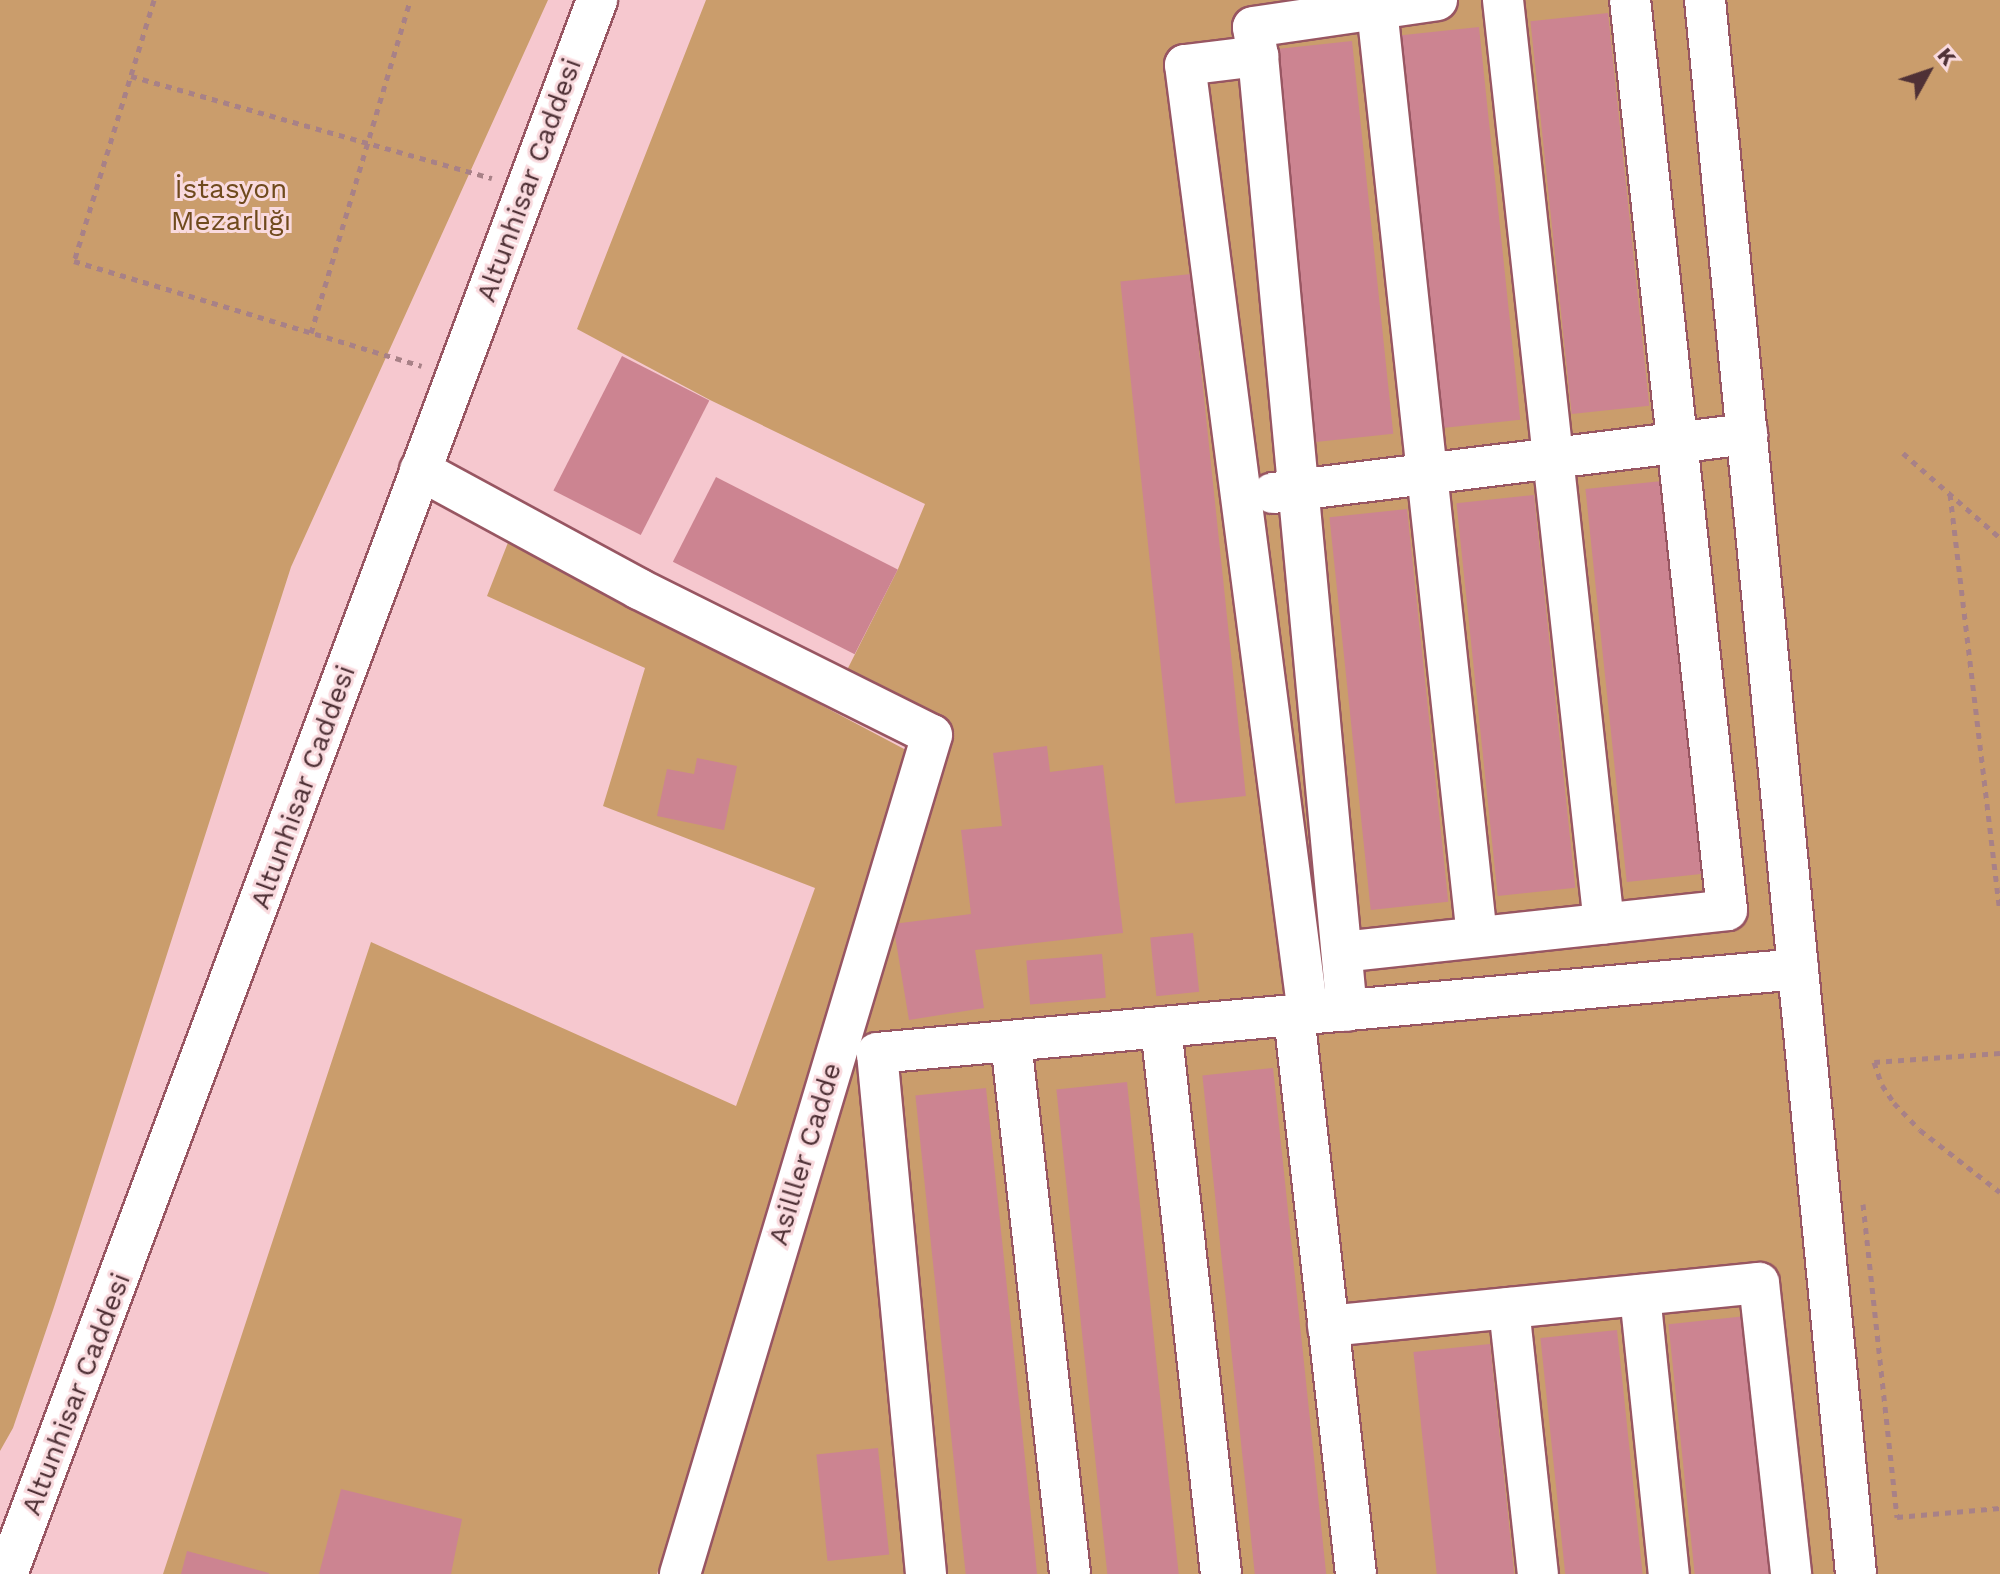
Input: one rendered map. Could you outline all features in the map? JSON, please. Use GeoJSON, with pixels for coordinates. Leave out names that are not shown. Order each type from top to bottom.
{"type":"FeatureCollection","features":[{"type":"Feature","properties":{"kind":"street","name":"Altunhisar Caddesi"},"geometry":{"type":"LineString","coordinates":[[7,1574],[173,1139],[597,0]]}},
{"type":"Feature","properties":{"kind":"street"},"geometry":{"type":"LineString","coordinates":[[1347,1011],[1253,27],[1437,0]]}},
{"type":"Feature","properties":{"kind":"street"},"geometry":{"type":"LineString","coordinates":[[1503,0],[1604,923]]}},
{"type":"Feature","properties":{"kind":"street"},"geometry":{"type":"LineString","coordinates":[[1342,952],[1727,910],[1630,0]]}},
{"type":"Feature","properties":{"kind":"street"},"geometry":{"type":"LineString","coordinates":[[1705,0],[1856,1574]]}},
{"type":"Feature","properties":{"kind":"street"},"geometry":{"type":"LineString","coordinates":[[1377,9],[1477,937]]}},
{"type":"Feature","properties":{"kind":"street"},"geometry":{"type":"LineString","coordinates":[[1258,56],[1185,65],[1241,497],[1301,1015],[1328,1326],[1356,1574]]}},
{"type":"Feature","properties":{"kind":"street"},"geometry":{"type":"LineString","coordinates":[[1241,497],[1747,434]]}},
{"type":"Feature","properties":{"kind":"street","name":"Asilller Cadde"},"geometry":{"type":"LineString","coordinates":[[420,470],[639,589],[932,735],[680,1574]]}},
{"type":"Feature","properties":{"kind":"street"},"geometry":{"type":"LineString","coordinates":[[926,1574],[877,1053],[1798,969]]}},
{"type":"Feature","properties":{"kind":"street"},"geometry":{"type":"LineString","coordinates":[[1161,1027],[1221,1574]]}},
{"type":"Feature","properties":{"kind":"street"},"geometry":{"type":"LineString","coordinates":[[1011,1041],[1070,1574]]}},
{"type":"Feature","properties":{"kind":"street"},"geometry":{"type":"LineString","coordinates":[[1328,1326],[1759,1283],[1791,1574]]}},
{"type":"Feature","properties":{"kind":"street"},"geometry":{"type":"LineString","coordinates":[[1640,1295],[1669,1574]]}},
{"type":"Feature","properties":{"kind":"street"},"geometry":{"type":"LineString","coordinates":[[1509,1308],[1538,1574]]}},
{"type":"Feature","properties":{"kind":"path"},"geometry":{"type":"LineString","coordinates":[[154,0],[74,261],[456,376]]}},
{"type":"Feature","properties":{"kind":"path"},"geometry":{"type":"LineString","coordinates":[[311,333],[410,0]]}},
{"type":"Feature","properties":{"kind":"path"},"geometry":{"type":"LineString","coordinates":[[131,76],[526,187]]}},
{"type":"Feature","properties":{"kind":"path"},"geometry":{"type":"LineString","coordinates":[[1903,453],[2000,538]]}},
{"type":"Feature","properties":{"kind":"path"},"geometry":{"type":"LineString","coordinates":[[1950,494],[2000,911]]}},
{"type":"Feature","properties":{"kind":"path"},"geometry":{"type":"LineString","coordinates":[[2000,1053],[1874,1062],[1882,1085],[1894,1103],[1920,1130],[2000,1192]]}},
{"type":"Feature","properties":{"kind":"path"},"geometry":{"type":"LineString","coordinates":[[1851,1521],[2000,1508]]}},
{"type":"Feature","properties":{"kind":"green space","name":"İstasyon Mezarlığı"},"geometry":{"type":"Polygon","coordinates":[[[0,0],[548,0],[291,567],[54,1307],[13,1428],[0,1451],[0,0]]]}},
{"type":"Feature","properties":{"kind":"green space"},"geometry":{"type":"Polygon","coordinates":[[[706,0],[2000,0],[2000,1574],[679,1574],[695,1464],[657,1574],[163,1574],[371,942],[736,1106],[815,888],[603,806],[645,668],[487,596],[509,540],[923,759],[846,672],[898,569],[925,504],[710,400],[577,329],[706,0]]]}},
{"type":"Feature","properties":{"kind":"building"},"geometry":{"type":"Polygon","coordinates":[[[1608,13],[1649,406],[1572,414],[1530,21],[1608,13]]]}},
{"type":"Feature","properties":{"kind":"building"},"geometry":{"type":"Polygon","coordinates":[[[1479,27],[1520,420],[1443,428],[1401,35],[1479,27]]]}},
{"type":"Feature","properties":{"kind":"building"},"geometry":{"type":"Polygon","coordinates":[[[1352,41],[1393,434],[1316,442],[1274,49],[1352,41]]]}},
{"type":"Feature","properties":{"kind":"building"},"geometry":{"type":"Polygon","coordinates":[[[1191,274],[1246,796],[1175,804],[1120,281],[1191,274]]]}},
{"type":"Feature","properties":{"kind":"building"},"geometry":{"type":"Polygon","coordinates":[[[622,356],[709,400],[641,535],[553,491],[622,356]]]}},
{"type":"Feature","properties":{"kind":"building"},"geometry":{"type":"Polygon","coordinates":[[[716,477],[898,570],[855,654],[673,562],[716,477]]]}},
{"type":"Feature","properties":{"kind":"building"},"geometry":{"type":"Polygon","coordinates":[[[1662,481],[1703,874],[1627,882],[1585,489],[1662,481]]]}},
{"type":"Feature","properties":{"kind":"building"},"geometry":{"type":"Polygon","coordinates":[[[1534,495],[1575,888],[1498,896],[1456,503],[1534,495]]]}},
{"type":"Feature","properties":{"kind":"building"},"geometry":{"type":"Polygon","coordinates":[[[1407,509],[1448,902],[1371,910],[1329,517],[1407,509]]]}},
{"type":"Feature","properties":{"kind":"building"},"geometry":{"type":"Polygon","coordinates":[[[1047,746],[1050,772],[1103,765],[1123,933],[975,950],[984,1008],[909,1020],[893,924],[971,914],[961,830],[1002,826],[993,753],[1047,746]]]}},
{"type":"Feature","properties":{"kind":"building"},"geometry":{"type":"Polygon","coordinates":[[[697,758],[737,766],[724,830],[657,816],[667,769],[694,774],[697,758]]]}},
{"type":"Feature","properties":{"kind":"building"},"geometry":{"type":"Polygon","coordinates":[[[1193,933],[1199,992],[1156,996],[1150,937],[1193,933]]]}},
{"type":"Feature","properties":{"kind":"building"},"geometry":{"type":"Polygon","coordinates":[[[1102,954],[1106,998],[1030,1004],[1026,961],[1102,954]]]}},
{"type":"Feature","properties":{"kind":"building"},"geometry":{"type":"Polygon","coordinates":[[[1273,1068],[1326,1574],[1255,1574],[1202,1075],[1273,1068]]]}},
{"type":"Feature","properties":{"kind":"building"},"geometry":{"type":"Polygon","coordinates":[[[1127,1082],[1179,1574],[1107,1574],[1056,1089],[1127,1082]]]}},
{"type":"Feature","properties":{"kind":"building"},"geometry":{"type":"Polygon","coordinates":[[[986,1088],[1037,1574],[966,1574],[915,1095],[986,1088]]]}},
{"type":"Feature","properties":{"kind":"building"},"geometry":{"type":"Polygon","coordinates":[[[1746,1316],[1773,1574],[1695,1574],[1668,1324],[1746,1316]]]}},
{"type":"Feature","properties":{"kind":"building"},"geometry":{"type":"Polygon","coordinates":[[[1617,1330],[1643,1574],[1565,1574],[1540,1338],[1617,1330]]]}},
{"type":"Feature","properties":{"kind":"building"},"geometry":{"type":"Polygon","coordinates":[[[1490,1344],[1514,1574],[1437,1574],[1413,1352],[1490,1344]]]}},
{"type":"Feature","properties":{"kind":"building"},"geometry":{"type":"Polygon","coordinates":[[[878,1448],[889,1554],[828,1561],[816,1454],[878,1448]]]}},
{"type":"Feature","properties":{"kind":"building"},"geometry":{"type":"Polygon","coordinates":[[[341,1489],[462,1519],[451,1574],[319,1574],[341,1489]]]}},
{"type":"Feature","properties":{"kind":"building"},"geometry":{"type":"Polygon","coordinates":[[[187,1551],[269,1573],[269,1574],[181,1574],[187,1551]]]}}]}
